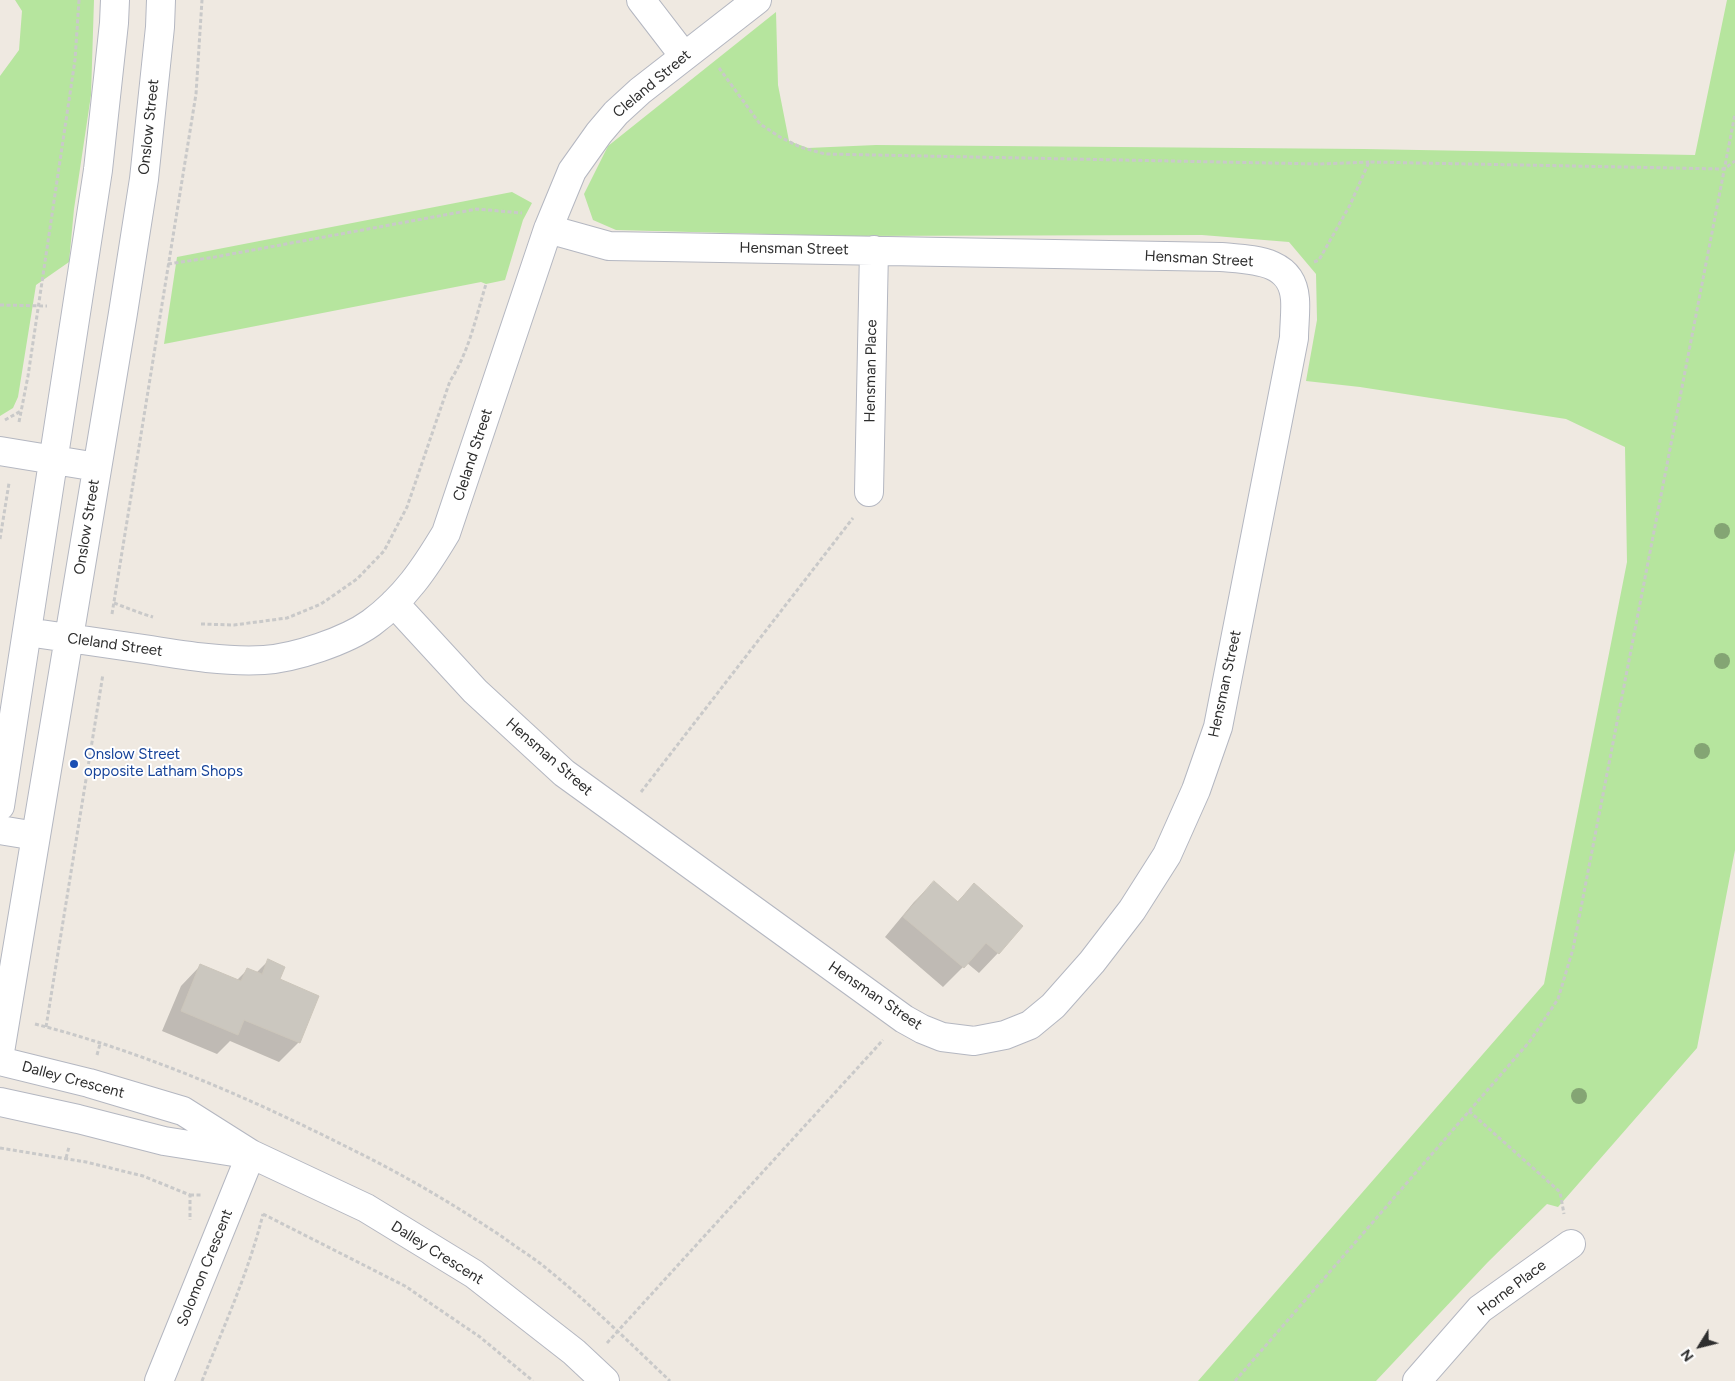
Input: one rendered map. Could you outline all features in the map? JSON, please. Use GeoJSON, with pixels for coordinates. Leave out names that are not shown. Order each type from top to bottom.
{"type":"FeatureCollection","features":[{"type":"Feature","properties":{"kind":"street"},"geometry":{"type":"LineString","coordinates":[[0,806],[98,170],[115,0]]}},
{"type":"Feature","properties":{"kind":"street","name":"Onslow Street"},"geometry":{"type":"LineString","coordinates":[[0,1052],[144,179],[160,27],[161,0]]}},
{"type":"Feature","properties":{"kind":"street"},"geometry":{"type":"LineString","coordinates":[[641,0],[693,50]]}},
{"type":"Feature","properties":{"kind":"street","name":"Cleland Street"},"geometry":{"type":"LineString","coordinates":[[27,632],[208,659],[265,660],[305,653],[344,638],[370,624],[394,603],[424,570],[446,533],[550,223],[572,171],[616,113],[640,91],[757,0]]}},
{"type":"Feature","properties":{"kind":"street","name":"Hensman Street"},"geometry":{"type":"LineString","coordinates":[[394,603],[475,692],[564,773],[904,1019],[942,1037],[974,1041],[1005,1035],[1030,1025],[1053,1006],[1092,962],[1132,910],[1167,855],[1196,790],[1218,727],[1294,338],[1295,298],[1284,272],[1270,264],[1222,257],[609,246],[550,223]]}},
{"type":"Feature","properties":{"kind":"street","name":"Hensman Place"},"geometry":{"type":"LineString","coordinates":[[869,492],[874,250]]}},
{"type":"Feature","properties":{"kind":"street"},"geometry":{"type":"LineString","coordinates":[[0,451],[97,467]]}},
{"type":"Feature","properties":{"kind":"street"},"geometry":{"type":"LineString","coordinates":[[0,830],[36,836]]}},
{"type":"Feature","properties":{"kind":"street","name":"Dalley Crescent"},"geometry":{"type":"LineString","coordinates":[[0,1061],[89,1082],[183,1111],[251,1154],[366,1208],[474,1274],[574,1352],[596,1373]]}},
{"type":"Feature","properties":{"kind":"street","name":"Dalley Crescent"},"geometry":{"type":"LineString","coordinates":[[0,1102],[78,1119],[164,1141],[251,1154]]}},
{"type":"Feature","properties":{"kind":"street","name":"Solomon Crescent"},"geometry":{"type":"LineString","coordinates":[[159,1381],[251,1154]]}},
{"type":"Feature","properties":{"kind":"street","name":"Horne Place"},"geometry":{"type":"LineString","coordinates":[[1417,1381],[1480,1309],[1571,1244]]}},
{"type":"Feature","properties":{"kind":"path"},"geometry":{"type":"LineString","coordinates":[[0,423],[21,411],[28,376],[75,60],[79,0]]}},
{"type":"Feature","properties":{"kind":"path"},"geometry":{"type":"LineString","coordinates":[[202,0],[196,94],[46,1027],[206,1082],[298,1122],[390,1168],[467,1213],[540,1263],[670,1381]]}},
{"type":"Feature","properties":{"kind":"path"},"geometry":{"type":"LineString","coordinates":[[693,50],[760,124],[800,147],[825,154],[1319,164],[1369,162],[1724,169],[1735,161]]}},
{"type":"Feature","properties":{"kind":"path"},"geometry":{"type":"LineString","coordinates":[[1235,1381],[1530,1041],[1558,999],[1573,949],[1735,114]]}},
{"type":"Feature","properties":{"kind":"path"},"geometry":{"type":"LineString","coordinates":[[1288,278],[1319,260],[1350,205],[1369,162]]}},
{"type":"Feature","properties":{"kind":"path"},"geometry":{"type":"LineString","coordinates":[[168,264],[215,258],[476,208],[550,223]]}},
{"type":"Feature","properties":{"kind":"path"},"geometry":{"type":"LineString","coordinates":[[196,624],[234,625],[287,618],[322,604],[356,579],[384,551],[407,507],[450,381],[462,360],[486,284]]}},
{"type":"Feature","properties":{"kind":"path"},"geometry":{"type":"LineString","coordinates":[[0,304],[76,309]]}},
{"type":"Feature","properties":{"kind":"path"},"geometry":{"type":"LineString","coordinates":[[623,817],[847,526],[869,492]]}},
{"type":"Feature","properties":{"kind":"path"},"geometry":{"type":"LineString","coordinates":[[114,603],[160,618]]}},
{"type":"Feature","properties":{"kind":"path"},"geometry":{"type":"LineString","coordinates":[[596,1373],[618,1332],[891,1031],[904,1019]]}},
{"type":"Feature","properties":{"kind":"path"},"geometry":{"type":"LineString","coordinates":[[1469,1111],[1560,1192],[1571,1244]]}},
{"type":"Feature","properties":{"kind":"path"},"geometry":{"type":"LineString","coordinates":[[0,1148],[86,1162],[143,1176],[190,1195],[190,1223]]}},
{"type":"Feature","properties":{"kind":"path"},"geometry":{"type":"LineString","coordinates":[[263,1214],[405,1286],[480,1337],[533,1381]]}},
{"type":"Feature","properties":{"kind":"green space"},"geometry":{"type":"Polygon","coordinates":[[[15,0],[94,0],[91,95],[74,209],[69,262],[36,285],[18,397],[13,408],[0,416],[0,76],[19,50],[22,11],[15,0]]]}},
{"type":"Feature","properties":{"kind":"green space"},"geometry":{"type":"Polygon","coordinates":[[[1727,0],[1735,0],[1735,850],[1697,1048],[1558,1207],[1547,1204],[1488,1262],[1376,1381],[1198,1381],[1544,984],[1627,562],[1625,447],[1566,419],[1360,387],[1306,381],[1317,320],[1316,274],[1289,242],[1202,235],[841,236],[616,230],[593,220],[584,194],[608,146],[776,12],[778,85],[789,141],[808,148],[876,145],[1364,149],[1695,155],[1727,0]]]}},
{"type":"Feature","properties":{"kind":"green space"},"geometry":{"type":"Polygon","coordinates":[[[512,192],[532,203],[523,220],[505,280],[486,284],[481,282],[164,344],[177,257],[512,192]]]}},
{"type":"Feature","properties":{"kind":"building"},"geometry":{"type":"Polygon","coordinates":[[[934,881],[958,902],[974,883],[1023,926],[999,954],[986,943],[964,968],[903,917],[934,881]]]}},
{"type":"Feature","properties":{"kind":"building"},"geometry":{"type":"Polygon","coordinates":[[[268,959],[285,967],[280,979],[319,996],[300,1043],[244,1020],[238,1035],[181,1011],[200,964],[241,981],[247,968],[262,974],[268,959]]]}},
{"type":"Feature","properties":{"kind":"place","name":"Onslow Street opposite Latham Shops"},"geometry":{"type":"Point","coordinates":[74,764]}}]}
